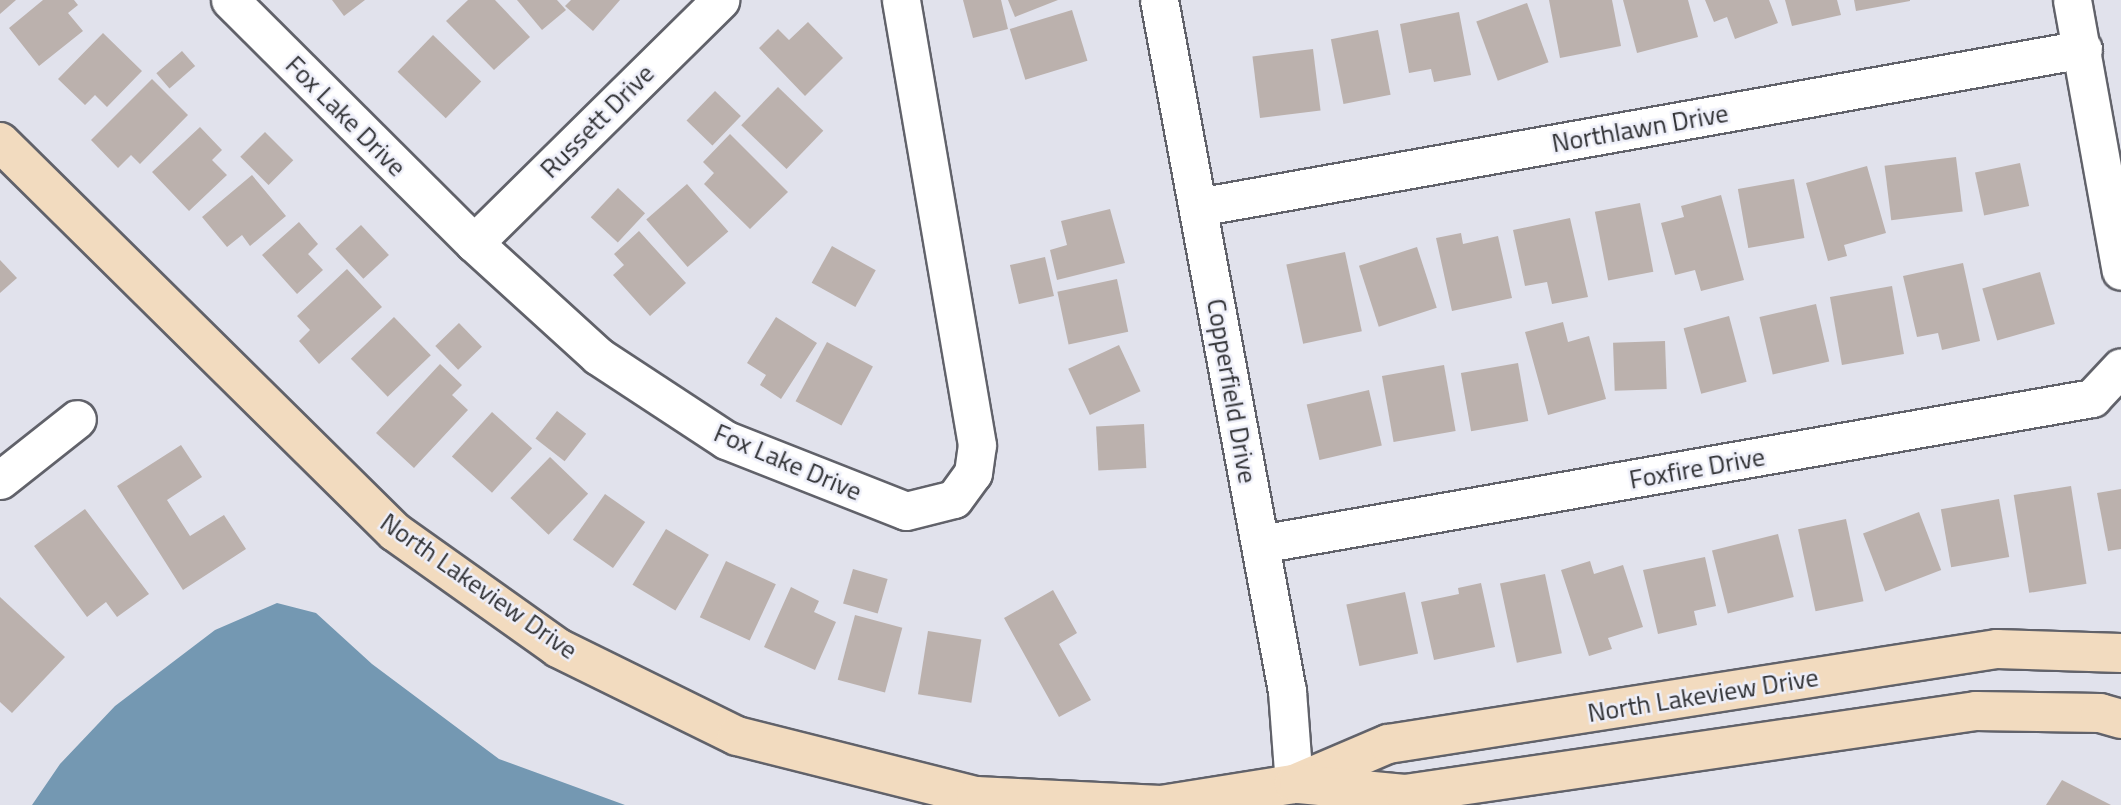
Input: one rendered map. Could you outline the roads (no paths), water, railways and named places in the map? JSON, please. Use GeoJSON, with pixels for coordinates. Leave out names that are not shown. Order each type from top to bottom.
{"type":"FeatureCollection","features":[{"type":"Feature","properties":{"kind":"street","name":"Fox Lake Drive"},"geometry":{"type":"LineString","coordinates":[[230,0],[474,243],[598,356],[726,440],[906,511],[954,499],[973,474],[977,445],[901,0]]}},
{"type":"Feature","properties":{"kind":"street","name":"Russett Drive"},"geometry":{"type":"LineString","coordinates":[[474,243],[720,0]]}},
{"type":"Feature","properties":{"kind":"street","name":"Copperfield Drive"},"geometry":{"type":"LineString","coordinates":[[1159,0],[1287,691],[1294,784]]}},
{"type":"Feature","properties":{"kind":"street"},"geometry":{"type":"LineString","coordinates":[[2072,0],[2083,49],[2121,271]]}},
{"type":"Feature","properties":{"kind":"street","name":"Northlawn Drive"},"geometry":{"type":"LineString","coordinates":[[1198,207],[2083,49]]}},
{"type":"Feature","properties":{"kind":"street","name":"North Lakeview Drive"},"geometry":{"type":"LineString","coordinates":[[0,142],[395,532],[558,648],[737,736],[976,800],[1161,805],[1294,784],[1388,744],[1997,649],[2121,653]]}},
{"type":"Feature","properties":{"kind":"street","name":"Foxfire Drive"},"geometry":{"type":"LineString","coordinates":[[1260,544],[2092,398],[2121,367]]}},
{"type":"Feature","properties":{"kind":"street"},"geometry":{"type":"LineString","coordinates":[[0,480],[77,419]]}},
{"type":"Feature","properties":{"kind":"street"},"geometry":{"type":"LineString","coordinates":[[1796,681],[1804,734]]}},
{"type":"Feature","properties":{"kind":"street","name":"North Lakeview Drive"},"geometry":{"type":"LineString","coordinates":[[1294,784],[1405,794],[1804,734],[1976,712],[2100,713],[2121,719]]}},
{"type":"Feature","properties":{"kind":"water"},"geometry":{"type":"Polygon","coordinates":[[[277,603],[316,613],[372,664],[499,759],[625,805],[32,805],[60,764],[115,706],[215,630],[277,603]]]}}]}
